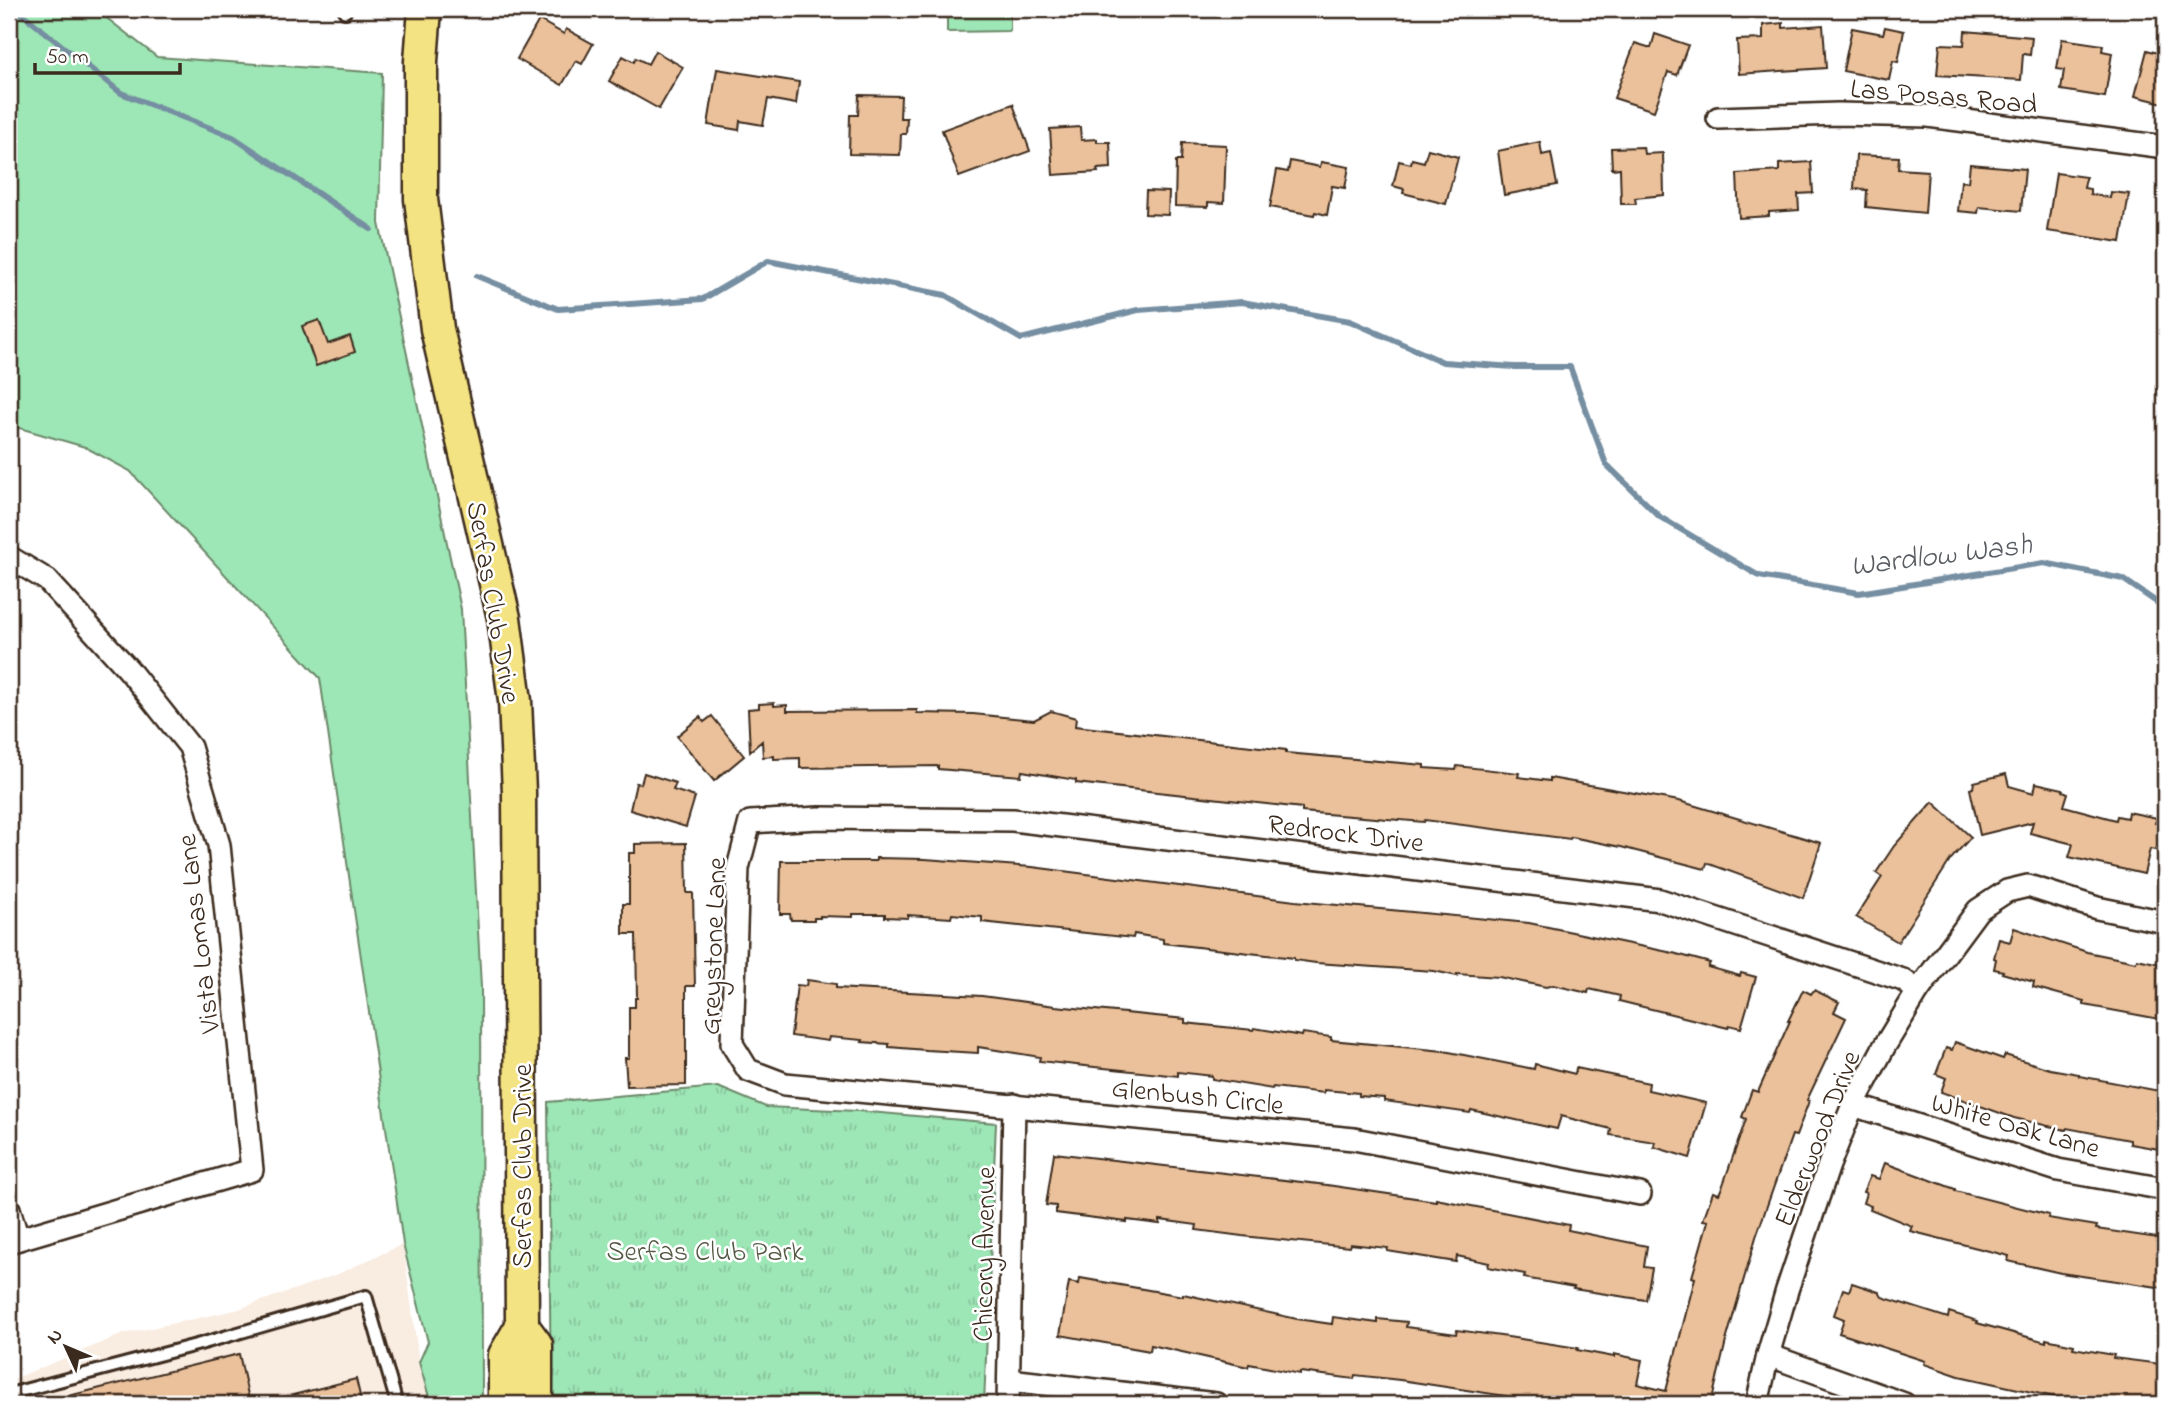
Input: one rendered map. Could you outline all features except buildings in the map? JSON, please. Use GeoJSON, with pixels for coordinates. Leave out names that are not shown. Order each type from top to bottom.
{"type":"FeatureCollection","features":[{"type":"Feature","properties":{"kind":"main road","name":"Serfas Club Drive"},"geometry":{"type":"LineString","coordinates":[[425,9],[421,61],[421,200],[437,329],[504,618],[515,701],[519,792],[522,1326],[505,1355],[505,1404]]}},
{"type":"Feature","properties":{"kind":"main road","name":"Serfas Club Drive"},"geometry":{"type":"LineString","coordinates":[[522,1326],[536,1345],[536,1404]]}},
{"type":"Feature","properties":{"kind":"street","name":"Las Posas Road"},"geometry":{"type":"LineString","coordinates":[[1718,118],[1838,114],[1928,116],[2165,147]]}},
{"type":"Feature","properties":{"kind":"street","name":"Vista Lomas Lane"},"geometry":{"type":"LineString","coordinates":[[9,557],[47,580],[128,669],[190,747],[219,845],[252,1170],[13,1241]]}},
{"type":"Feature","properties":{"kind":"street","name":"Redrock Drive"},"geometry":{"type":"LineString","coordinates":[[750,822],[819,818],[1013,820],[1660,900],[1903,980],[1918,990]]}},
{"type":"Feature","properties":{"kind":"street","name":"Greystone Lane"},"geometry":{"type":"LineString","coordinates":[[748,1070],[732,1044],[738,868],[750,822]]}},
{"type":"Feature","properties":{"kind":"street","name":"Elderwood Drive"},"geometry":{"type":"LineString","coordinates":[[1756,1404],[1768,1355],[1808,1225],[1853,1105],[1918,990],[1978,910],[2007,891],[2028,886],[2097,908],[2165,922]]}},
{"type":"Feature","properties":{"kind":"street","name":"Glenbush Circle"},"geometry":{"type":"LineString","coordinates":[[748,1070],[785,1084],[1354,1139],[1640,1194]]}},
{"type":"Feature","properties":{"kind":"street","name":"Chicory Avenue"},"geometry":{"type":"LineString","coordinates":[[1008,1404],[1014,1105]]}},
{"type":"Feature","properties":{"kind":"street","name":"White Oak Lane"},"geometry":{"type":"LineString","coordinates":[[1853,1105],[2058,1170],[2165,1189]]}},
{"type":"Feature","properties":{"kind":"street"},"geometry":{"type":"LineString","coordinates":[[9,1209],[13,1241]]}},
{"type":"Feature","properties":{"kind":"street"},"geometry":{"type":"LineString","coordinates":[[1768,1355],[1904,1404]]}},
{"type":"Feature","properties":{"kind":"street"},"geometry":{"type":"LineString","coordinates":[[1009,1380],[1216,1404]]}},
{"type":"Feature","properties":{"kind":"lane"},"geometry":{"type":"LineString","coordinates":[[9,1394],[200,1344],[366,1296],[397,1404]]}},
{"type":"Feature","properties":{"kind":"shaded area"},"geometry":{"type":"Polygon","coordinates":[[[403,1244],[419,1362],[431,1404],[9,1404],[9,1381],[123,1334],[236,1310],[338,1274],[403,1244]]]}},
{"type":"Feature","properties":{"kind":"green space"},"geometry":{"type":"Polygon","coordinates":[[[9,9],[95,9],[157,57],[382,73],[379,223],[461,609],[481,987],[482,1404],[431,1404],[419,1362],[428,1342],[403,1244],[320,678],[130,471],[85,447],[9,425],[9,9]]]}},
{"type":"Feature","properties":{"kind":"green space"},"geometry":{"type":"Polygon","coordinates":[[[947,9],[1010,9],[1010,31],[947,32],[947,9]]]}},
{"type":"Feature","properties":{"kind":"green space","name":"Serfas Club Park"},"geometry":{"type":"Polygon","coordinates":[[[718,1087],[766,1107],[858,1111],[996,1123],[984,1404],[551,1404],[548,1102],[718,1087]]]}},
{"type":"Feature","properties":{"kind":"waterway","name":"Wardlow Wash"},"geometry":{"type":"LineString","coordinates":[[16,9],[121,93],[233,137],[371,229]]}},
{"type":"Feature","properties":{"kind":"waterway","name":"Wardlow Wash"},"geometry":{"type":"LineString","coordinates":[[477,276],[558,309],[703,299],[768,261],[945,295],[1021,339],[1138,310],[1242,302],[1350,321],[1443,362],[1514,367],[1570,367],[1606,464],[1660,517],[1759,576],[1859,593],[2044,563],[2123,579],[2165,608]]}}]}
